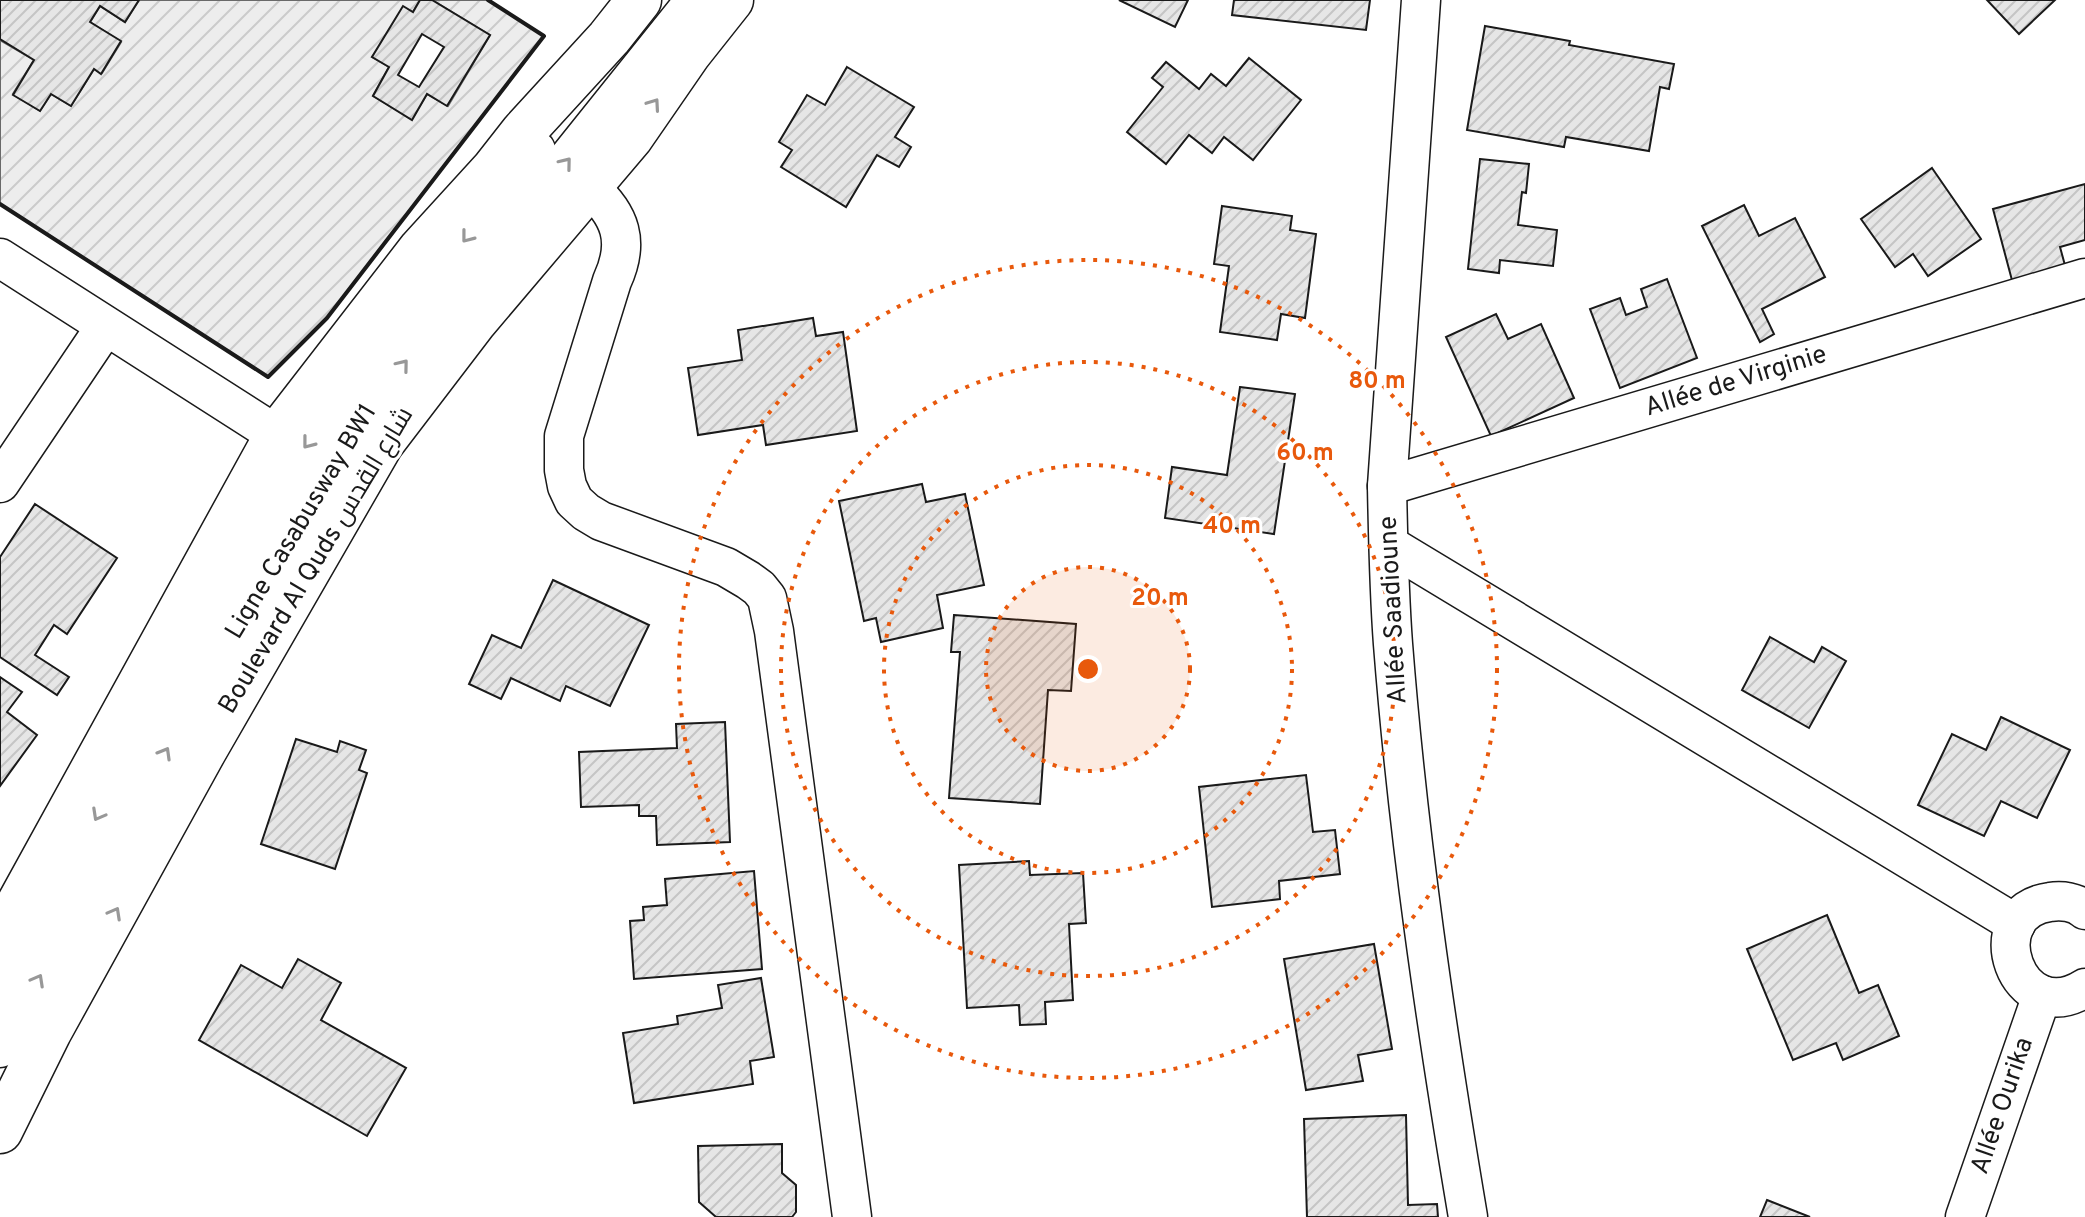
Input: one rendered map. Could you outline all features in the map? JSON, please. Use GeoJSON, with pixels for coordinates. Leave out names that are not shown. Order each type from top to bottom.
{"type":"FeatureCollection","features":[{"type":"Feature","properties":{"kind":"main road"},"geometry":{"type":"LineString","coordinates":[[0,938],[277,435],[421,249],[609,38],[639,0]]}},
{"type":"Feature","properties":{"kind":"main road","name":"Boulevard Al Quds شارع القدس"},"geometry":{"type":"LineString","coordinates":[[0,1131],[49,1032],[204,751],[381,444],[475,321],[631,137],[689,53],[731,0]]}},
{"type":"Feature","properties":{"kind":"street","name":"Ligne Casabusway BW1"},"geometry":{"type":"LineString","coordinates":[[0,995],[286,471],[654,0]]}},
{"type":"Feature","properties":{"kind":"street","name":"Ligne Casabusway BW1"},"geometry":{"type":"LineString","coordinates":[[0,1048],[352,428],[695,0]]}},
{"type":"Feature","properties":{"kind":"street","name":"Allée Saadioune"},"geometry":{"type":"LineString","coordinates":[[1421,0],[1387,486],[1389,545],[1393,642],[1409,814],[1443,1069],[1468,1217]]}},
{"type":"Feature","properties":{"kind":"street"},"geometry":{"type":"LineString","coordinates":[[589,187],[614,214],[621,247],[619,265],[564,436],[567,486],[574,501],[601,521],[726,567],[759,588],[767,598],[774,631],[852,1217]]}},
{"type":"Feature","properties":{"kind":"street"},"geometry":{"type":"LineString","coordinates":[[0,258],[277,435]]}},
{"type":"Feature","properties":{"kind":"street","name":"Allée de Virginie"},"geometry":{"type":"LineString","coordinates":[[1387,486],[2085,278]]}},
{"type":"Feature","properties":{"kind":"street"},"geometry":{"type":"LineString","coordinates":[[0,483],[105,327]]}},
{"type":"Feature","properties":{"kind":"street"},"geometry":{"type":"LineString","coordinates":[[1389,545],[2016,924]]}},
{"type":"Feature","properties":{"kind":"street"},"geometry":{"type":"LineString","coordinates":[[2083,902],[2060,900],[2043,903],[2028,911],[2016,924],[2010,940],[2010,957],[2016,974],[2027,987],[2042,995],[2062,997],[2085,988]]}},
{"type":"Feature","properties":{"kind":"street","name":"Allée Ourika"},"geometry":{"type":"LineString","coordinates":[[1965,1217],[2042,995]]}},
{"type":"Feature","properties":{"kind":"shaded area"},"geometry":{"type":"Polygon","coordinates":[[[139,0],[420,0],[372,57],[389,67],[373,96],[412,119],[427,94],[448,106],[490,35],[432,0],[488,0],[544,36],[327,318],[268,377],[0,204],[0,40],[34,60],[13,94],[40,111],[51,94],[71,106],[94,69],[102,73],[121,42],[90,22],[100,6],[125,22],[139,0]]]}},
{"type":"Feature","properties":{"kind":"building"},"geometry":{"type":"Polygon","coordinates":[[[0,0],[139,0],[125,22],[100,6],[90,22],[121,41],[101,74],[94,69],[71,106],[51,94],[40,111],[13,95],[34,60],[0,39],[0,0]]]}},
{"type":"Feature","properties":{"kind":"building"},"geometry":{"type":"Polygon","coordinates":[[[420,0],[432,0],[490,35],[447,106],[427,94],[412,120],[373,96],[389,67],[372,57],[403,6],[413,12],[420,0]],[[422,34],[398,75],[419,87],[444,47],[422,34]]]}},
{"type":"Feature","properties":{"kind":"building"},"geometry":{"type":"Polygon","coordinates":[[[1119,0],[1188,0],[1175,27],[1119,0]]]}},
{"type":"Feature","properties":{"kind":"building"},"geometry":{"type":"Polygon","coordinates":[[[1234,0],[1370,0],[1366,30],[1232,15],[1234,0]]]}},
{"type":"Feature","properties":{"kind":"building"},"geometry":{"type":"Polygon","coordinates":[[[1987,0],[2055,0],[2019,34],[1987,0]]]}},
{"type":"Feature","properties":{"kind":"building"},"geometry":{"type":"Polygon","coordinates":[[[1485,26],[1674,64],[1669,89],[1660,87],[1649,151],[1566,137],[1564,147],[1467,130],[1485,26]]]}},
{"type":"Feature","properties":{"kind":"building"},"geometry":{"type":"Polygon","coordinates":[[[1249,58],[1301,100],[1253,160],[1224,137],[1212,153],[1189,135],[1166,164],[1127,132],[1163,87],[1152,78],[1166,62],[1199,89],[1211,74],[1226,86],[1249,58]]]}},
{"type":"Feature","properties":{"kind":"building"},"geometry":{"type":"Polygon","coordinates":[[[847,67],[914,107],[895,137],[911,147],[899,167],[877,155],[846,207],[781,167],[792,150],[779,142],[807,95],[825,105],[847,67]]]}},
{"type":"Feature","properties":{"kind":"building"},"geometry":{"type":"Polygon","coordinates":[[[1480,159],[1529,164],[1518,225],[1557,230],[1553,266],[1500,260],[1499,273],[1468,269],[1480,159]]]}},
{"type":"Feature","properties":{"kind":"building"},"geometry":{"type":"Polygon","coordinates":[[[1932,168],[1981,239],[1928,276],[1913,254],[1895,267],[1861,219],[1932,168]]]}},
{"type":"Feature","properties":{"kind":"building"},"geometry":{"type":"Polygon","coordinates":[[[2085,184],[2085,240],[2060,247],[2066,269],[2013,284],[1993,209],[2085,184]]]}},
{"type":"Feature","properties":{"kind":"building"},"geometry":{"type":"Polygon","coordinates":[[[1744,205],[1759,236],[1795,218],[1825,277],[1762,309],[1774,334],[1760,342],[1702,226],[1744,205]]]}},
{"type":"Feature","properties":{"kind":"building"},"geometry":{"type":"Polygon","coordinates":[[[1222,206],[1292,216],[1290,230],[1316,234],[1305,318],[1281,314],[1277,340],[1220,332],[1229,266],[1214,264],[1222,206]]]}},
{"type":"Feature","properties":{"kind":"building"},"geometry":{"type":"Polygon","coordinates":[[[1667,279],[1697,358],[1620,388],[1590,309],[1620,298],[1626,315],[1647,307],[1641,289],[1667,279]]]}},
{"type":"Feature","properties":{"kind":"building"},"geometry":{"type":"Polygon","coordinates":[[[1496,314],[1508,339],[1541,324],[1574,398],[1491,436],[1446,337],[1496,314]]]}},
{"type":"Feature","properties":{"kind":"building"},"geometry":{"type":"Polygon","coordinates":[[[813,318],[816,336],[843,332],[857,431],[766,445],[763,425],[698,435],[688,368],[742,360],[738,330],[813,318]]]}},
{"type":"Feature","properties":{"kind":"building"},"geometry":{"type":"Polygon","coordinates":[[[1240,387],[1295,394],[1274,534],[1165,518],[1172,467],[1227,475],[1240,387]]]}},
{"type":"Feature","properties":{"kind":"building"},"geometry":{"type":"Polygon","coordinates":[[[922,484],[926,502],[965,494],[984,585],[937,595],[943,628],[881,642],[876,618],[864,621],[839,501],[922,484]]]}},
{"type":"Feature","properties":{"kind":"building"},"geometry":{"type":"Polygon","coordinates":[[[35,504],[117,558],[67,634],[54,625],[35,655],[69,677],[57,695],[0,657],[0,557],[35,504]]]}},
{"type":"Feature","properties":{"kind":"building"},"geometry":{"type":"Polygon","coordinates":[[[553,580],[649,625],[610,706],[566,686],[560,701],[511,678],[501,699],[469,684],[492,635],[521,648],[553,580]]]}},
{"type":"Feature","properties":{"kind":"building"},"geometry":{"type":"Polygon","coordinates":[[[954,615],[1076,624],[1071,691],[1048,690],[1040,804],[949,798],[960,652],[951,652],[954,615]]]}},
{"type":"Feature","properties":{"kind":"building"},"geometry":{"type":"Polygon","coordinates":[[[1770,637],[1814,662],[1822,647],[1846,661],[1809,728],[1742,690],[1770,637]]]}},
{"type":"Feature","properties":{"kind":"building"},"geometry":{"type":"Polygon","coordinates":[[[0,677],[22,692],[7,712],[37,735],[0,786],[0,677]]]}},
{"type":"Feature","properties":{"kind":"building"},"geometry":{"type":"Polygon","coordinates":[[[2001,717],[2070,750],[2037,818],[2001,801],[1984,836],[1918,805],[1952,734],[1986,750],[2001,717]]]}},
{"type":"Feature","properties":{"kind":"building"},"geometry":{"type":"Polygon","coordinates":[[[725,722],[730,842],[657,845],[656,816],[639,816],[639,805],[581,807],[579,752],[677,748],[676,724],[725,722]]]}},
{"type":"Feature","properties":{"kind":"building"},"geometry":{"type":"Polygon","coordinates":[[[296,739],[337,752],[340,741],[366,750],[359,770],[367,773],[335,869],[261,844],[296,739]]]}},
{"type":"Feature","properties":{"kind":"building"},"geometry":{"type":"Polygon","coordinates":[[[1306,775],[1313,832],[1335,830],[1340,874],[1279,881],[1280,899],[1212,907],[1199,787],[1306,775]]]}},
{"type":"Feature","properties":{"kind":"building"},"geometry":{"type":"Polygon","coordinates":[[[1029,861],[1030,875],[1083,873],[1086,923],[1069,924],[1073,1000],[1045,1002],[1046,1024],[1020,1025],[1019,1005],[967,1008],[959,865],[1029,861]]]}},
{"type":"Feature","properties":{"kind":"building"},"geometry":{"type":"Polygon","coordinates":[[[754,871],[762,969],[634,979],[630,921],[644,920],[643,907],[667,905],[665,879],[754,871]]]}},
{"type":"Feature","properties":{"kind":"building"},"geometry":{"type":"Polygon","coordinates":[[[1827,915],[1859,993],[1878,985],[1899,1036],[1843,1060],[1836,1043],[1793,1060],[1747,949],[1827,915]]]}},
{"type":"Feature","properties":{"kind":"building"},"geometry":{"type":"Polygon","coordinates":[[[1374,944],[1392,1049],[1358,1055],[1363,1081],[1306,1090],[1284,959],[1374,944]]]}},
{"type":"Feature","properties":{"kind":"building"},"geometry":{"type":"Polygon","coordinates":[[[298,959],[341,983],[321,1020],[406,1068],[367,1136],[199,1040],[241,965],[282,988],[298,959]]]}},
{"type":"Feature","properties":{"kind":"building"},"geometry":{"type":"Polygon","coordinates":[[[761,978],[774,1057],[750,1061],[753,1084],[634,1103],[623,1033],[678,1024],[677,1016],[722,1008],[718,985],[761,978]]]}},
{"type":"Feature","properties":{"kind":"building"},"geometry":{"type":"Polygon","coordinates":[[[1406,1115],[1408,1205],[1437,1204],[1438,1217],[1307,1217],[1304,1119],[1406,1115]]]}},
{"type":"Feature","properties":{"kind":"building"},"geometry":{"type":"Polygon","coordinates":[[[782,1144],[782,1173],[796,1185],[796,1212],[792,1217],[716,1217],[699,1202],[698,1146],[782,1144]]]}},
{"type":"Feature","properties":{"kind":"building"},"geometry":{"type":"Polygon","coordinates":[[[1767,1200],[1810,1217],[1760,1217],[1767,1200]]]}},
{"type":"Feature","properties":{"kind":"wall"},"geometry":{"type":"LineString","coordinates":[[0,204],[268,377],[327,318],[544,36],[488,0]]}}]}
